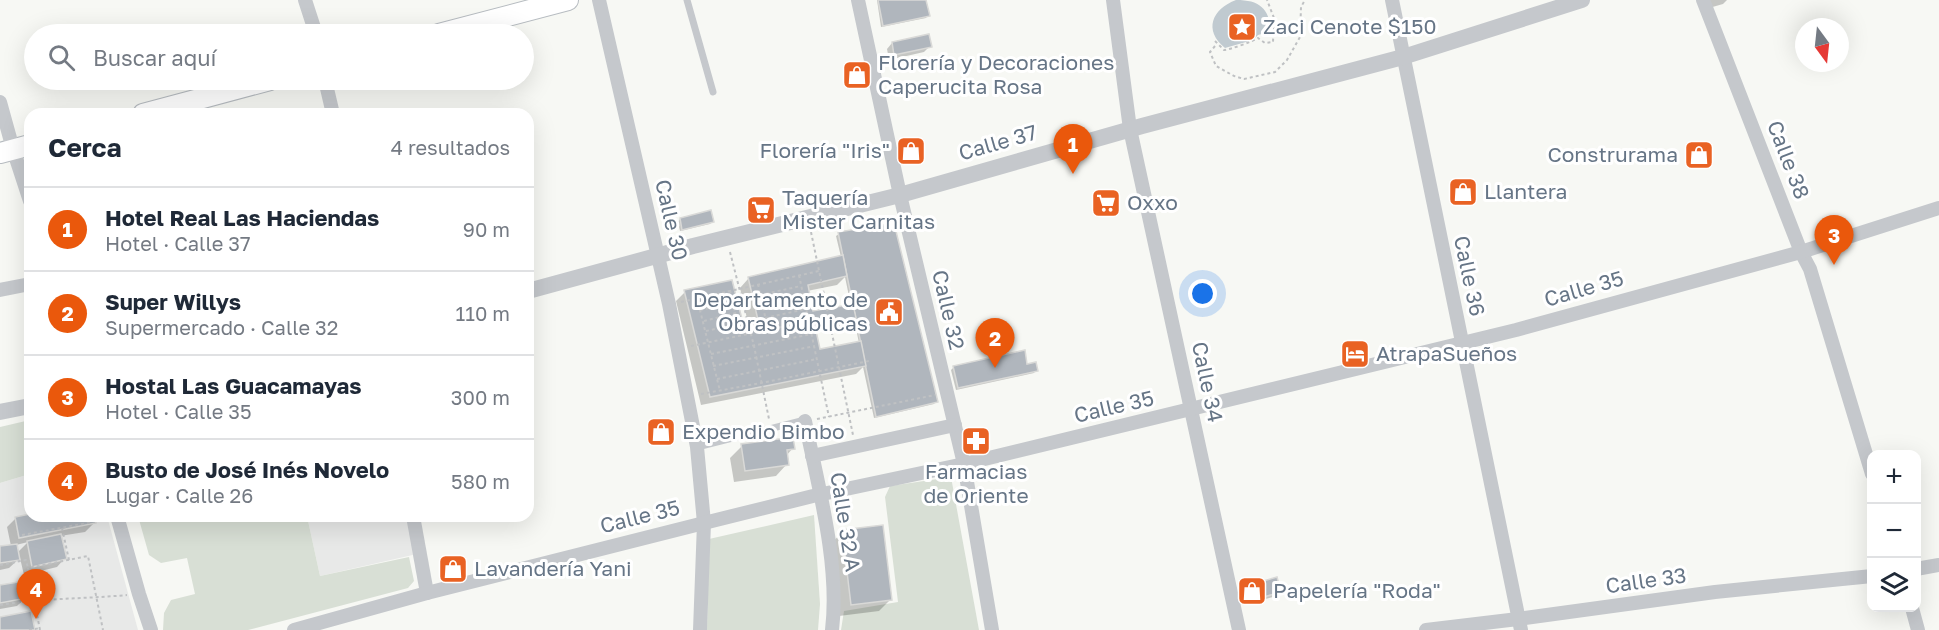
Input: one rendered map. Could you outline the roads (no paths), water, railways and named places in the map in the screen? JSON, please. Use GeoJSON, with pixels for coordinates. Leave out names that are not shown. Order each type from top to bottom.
{"type":"FeatureCollection","features":[{"type":"Feature","properties":{"kind":"main road"},"geometry":{"type":"LineString","coordinates":[[477,24],[568,0]]}},
{"type":"Feature","properties":{"kind":"main road"},"geometry":{"type":"LineString","coordinates":[[165,108],[233,90]]}},
{"type":"Feature","properties":{"kind":"street"},"geometry":{"type":"LineString","coordinates":[[305,0],[313,24]]}},
{"type":"Feature","properties":{"kind":"street","name":"Calle 30"},"geometry":{"type":"LineString","coordinates":[[599,0],[669,304],[697,447],[704,523],[700,630]]}},
{"type":"Feature","properties":{"kind":"street","name":"Calle 32"},"geometry":{"type":"LineString","coordinates":[[858,0],[900,195],[964,464],[992,630]]}},
{"type":"Feature","properties":{"kind":"street","name":"Calle 34"},"geometry":{"type":"LineString","coordinates":[[1113,0],[1130,129],[1239,630]]}},
{"type":"Feature","properties":{"kind":"street","name":"Calle 36"},"geometry":{"type":"LineString","coordinates":[[1392,0],[1520,625]]}},
{"type":"Feature","properties":{"kind":"street","name":"Calle 37"},"geometry":{"type":"LineString","coordinates":[[534,289],[726,237],[900,195],[1130,129],[1403,57],[1582,0]]}},
{"type":"Feature","properties":{"kind":"street","name":"Calle 38"},"geometry":{"type":"LineString","coordinates":[[1703,0],[1801,252],[1810,269],[1867,457]]}},
{"type":"Feature","properties":{"kind":"street"},"geometry":{"type":"LineString","coordinates":[[327,90],[332,108]]}},
{"type":"Feature","properties":{"kind":"street"},"geometry":{"type":"LineString","coordinates":[[0,102],[24,182]]}},
{"type":"Feature","properties":{"kind":"street","name":"Calle 35"},"geometry":{"type":"LineString","coordinates":[[294,630],[427,593],[704,523],[1192,410],[1516,330],[1801,252],[1939,208]]}},
{"type":"Feature","properties":{"kind":"street"},"geometry":{"type":"LineString","coordinates":[[0,290],[24,285]]}},
{"type":"Feature","properties":{"kind":"street"},"geometry":{"type":"LineString","coordinates":[[0,412],[24,407]]}},
{"type":"Feature","properties":{"kind":"street","name":"Calle 32 A"},"geometry":{"type":"LineString","coordinates":[[805,421],[821,495],[834,586],[832,630]]}},
{"type":"Feature","properties":{"kind":"street"},"geometry":{"type":"LineString","coordinates":[[812,456],[954,425]]}},
{"type":"Feature","properties":{"kind":"street"},"geometry":{"type":"LineString","coordinates":[[119,522],[151,630]]}},
{"type":"Feature","properties":{"kind":"street"},"geometry":{"type":"LineString","coordinates":[[414,522],[427,593]]}},
{"type":"Feature","properties":{"kind":"street"},"geometry":{"type":"LineString","coordinates":[[1921,569],[1939,565]]}},
{"type":"Feature","properties":{"kind":"street","name":"Calle 33"},"geometry":{"type":"LineString","coordinates":[[1426,630],[1520,625],[1715,592],[1867,577]]}},
{"type":"Feature","properties":{"kind":"street"},"geometry":{"type":"LineString","coordinates":[[1912,612],[1918,630]]}},
{"type":"Feature","properties":{"kind":"lane"},"geometry":{"type":"LineString","coordinates":[[687,0],[713,92]]}},
{"type":"Feature","properties":{"kind":"lane"},"geometry":{"type":"LineString","coordinates":[[697,447],[805,421]]}},
{"type":"Feature","properties":{"kind":"place","name":"Zaci Cenote $150"},"geometry":{"type":"Point","coordinates":[1242,27]}},
{"type":"Feature","properties":{"kind":"place","name":"Florería y Decoraciones Caperucita Rosa"},"geometry":{"type":"Point","coordinates":[857,75]}},
{"type":"Feature","properties":{"kind":"place","name":"Florería \"Iris\""},"geometry":{"type":"Point","coordinates":[911,151]}},
{"type":"Feature","properties":{"kind":"place","name":"Construrama"},"geometry":{"type":"Point","coordinates":[1699,155]}},
{"type":"Feature","properties":{"kind":"place","name":"Hotel Real Las Haciendas"},"geometry":{"type":"Point","coordinates":[1073,174]}},
{"type":"Feature","properties":{"kind":"place","name":"Llantera"},"geometry":{"type":"Point","coordinates":[1463,192]}},
{"type":"Feature","properties":{"kind":"place","name":"Oxxo"},"geometry":{"type":"Point","coordinates":[1106,203]}},
{"type":"Feature","properties":{"kind":"place","name":"Taquería Mister Carnitas"},"geometry":{"type":"Point","coordinates":[761,210]}},
{"type":"Feature","properties":{"kind":"place","name":"Hostal Las Guacamayas"},"geometry":{"type":"Point","coordinates":[1834,265]}},
{"type":"Feature","properties":{"kind":"place","name":"Departamento de Obras públicas"},"geometry":{"type":"Point","coordinates":[889,312]}},
{"type":"Feature","properties":{"kind":"place","name":"AtrapaSueños"},"geometry":{"type":"Point","coordinates":[1355,354]}},
{"type":"Feature","properties":{"kind":"place","name":"Super Willys"},"geometry":{"type":"Point","coordinates":[995,368]}},
{"type":"Feature","properties":{"kind":"place","name":"Expendio Bimbo"},"geometry":{"type":"Point","coordinates":[661,432]}},
{"type":"Feature","properties":{"kind":"place","name":"Farmacias de Oriente"},"geometry":{"type":"Point","coordinates":[976,441]}},
{"type":"Feature","properties":{"kind":"place","name":"Lavandería Yani"},"geometry":{"type":"Point","coordinates":[453,569]}},
{"type":"Feature","properties":{"kind":"place","name":"Papelería \"Roda\""},"geometry":{"type":"Point","coordinates":[1252,591]}},
{"type":"Feature","properties":{"kind":"place","name":"Busto de José Inés Novelo"},"geometry":{"type":"Point","coordinates":[36,619]}}]}
